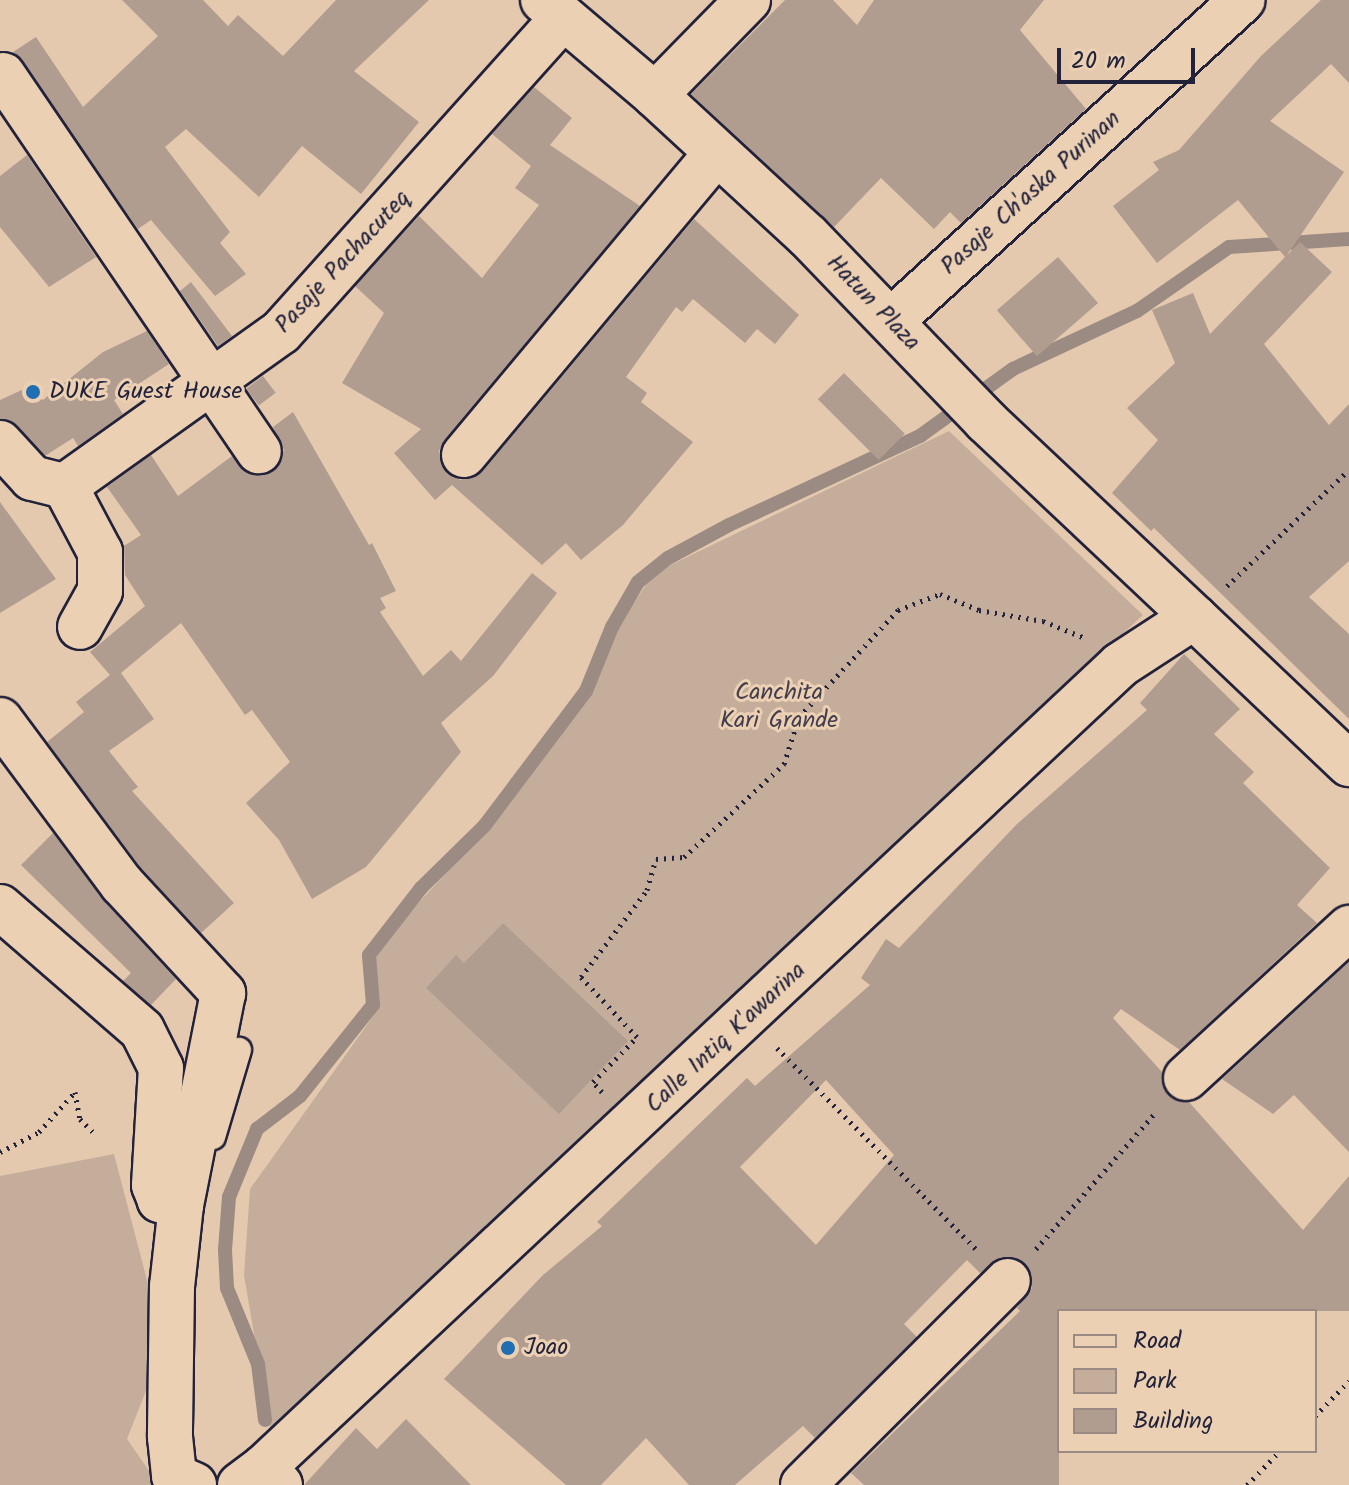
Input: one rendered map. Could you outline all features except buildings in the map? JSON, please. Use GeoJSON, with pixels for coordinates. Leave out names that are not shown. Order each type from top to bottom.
{"type":"FeatureCollection","features":[{"type":"Feature","properties":{"kind":"street"},"geometry":{"type":"LineString","coordinates":[[655,95],[748,0]]}},
{"type":"Feature","properties":{"kind":"street","name":"Pasaje Ch'aska Purinan"},"geometry":{"type":"LineString","coordinates":[[891,321],[1242,0]]}},
{"type":"Feature","properties":{"kind":"street","name":"Hatun Plaza"},"geometry":{"type":"LineString","coordinates":[[552,10],[655,95],[808,236],[986,421],[1349,764]]}},
{"type":"Feature","properties":{"kind":"street","name":"Pasaje Pachacuteq"},"geometry":{"type":"LineString","coordinates":[[56,486],[281,332],[552,10]]}},
{"type":"Feature","properties":{"kind":"street"},"geometry":{"type":"LineString","coordinates":[[3,75],[259,451]]}},
{"type":"Feature","properties":{"kind":"street"},"geometry":{"type":"LineString","coordinates":[[464,455],[716,154]]}},
{"type":"Feature","properties":{"kind":"street"},"geometry":{"type":"LineString","coordinates":[[0,443],[18,467],[56,486],[100,552],[100,591],[80,627]]}},
{"type":"Feature","properties":{"kind":"street","name":"Calle Intiq K'awarina"},"geometry":{"type":"LineString","coordinates":[[261,1479],[1120,665],[1194,617]]}},
{"type":"Feature","properties":{"kind":"street"},"geometry":{"type":"LineString","coordinates":[[0,720],[122,884],[223,993],[181,1205],[172,1286],[170,1437],[174,1476],[194,1485]]}},
{"type":"Feature","properties":{"kind":"street"},"geometry":{"type":"LineString","coordinates":[[0,907],[142,1030],[161,1068],[154,1185],[160,1200],[181,1205]]}},
{"type":"Feature","properties":{"kind":"street"},"geometry":{"type":"LineString","coordinates":[[1186,1078],[1349,928]]}},
{"type":"Feature","properties":{"kind":"street"},"geometry":{"type":"LineString","coordinates":[[803,1485],[1008,1281]]}},
{"type":"Feature","properties":{"kind":"lane"},"geometry":{"type":"LineString","coordinates":[[181,1205],[210,1146],[239,1050]]}},
{"type":"Feature","properties":{"kind":"path"},"geometry":{"type":"LineString","coordinates":[[1194,617],[1349,470]]}},
{"type":"Feature","properties":{"kind":"path"},"geometry":{"type":"LineString","coordinates":[[634,1124],[593,1082],[637,1037],[581,977],[647,890],[656,859],[684,857],[784,764],[799,717],[898,610],[940,594],[979,610],[1079,634]]}},
{"type":"Feature","properties":{"kind":"path"},"geometry":{"type":"LineString","coordinates":[[747,1018],[1008,1281],[1186,1078]]}},
{"type":"Feature","properties":{"kind":"path"},"geometry":{"type":"LineString","coordinates":[[0,1152],[39,1132],[75,1092],[80,1119],[93,1132]]}},
{"type":"Feature","properties":{"kind":"path"},"geometry":{"type":"LineString","coordinates":[[1317,1414],[1349,1381]]}},
{"type":"Feature","properties":{"kind":"path"},"geometry":{"type":"LineString","coordinates":[[1247,1485],[1278,1453]]}},
{"type":"Feature","properties":{"kind":"green space","name":"Canchita Kari Grande"},"geometry":{"type":"Polygon","coordinates":[[[949,431],[1143,615],[270,1430],[244,1275],[250,1189],[379,1008],[369,967],[408,914],[481,836],[586,694],[612,635],[654,573],[949,431]]]}},
{"type":"Feature","properties":{"kind":"green space"},"geometry":{"type":"Polygon","coordinates":[[[114,1154],[164,1345],[127,1439],[159,1485],[0,1485],[0,1176],[114,1154]]]}},
{"type":"Feature","properties":{"kind":"waterway"},"geometry":{"type":"LineString","coordinates":[[265,1420],[258,1364],[227,1288],[225,1250],[229,1197],[257,1129],[300,1096],[373,1005],[369,955],[421,888],[485,825],[586,691],[612,627],[638,582],[668,558],[729,525],[920,436],[1013,369],[1137,311],[1229,247],[1349,239]]}},
{"type":"Feature","properties":{"kind":"place","name":"DUKE Guest House"},"geometry":{"type":"Point","coordinates":[33,392]}},
{"type":"Feature","properties":{"kind":"place","name":"Joao"},"geometry":{"type":"Point","coordinates":[508,1348]}}]}
